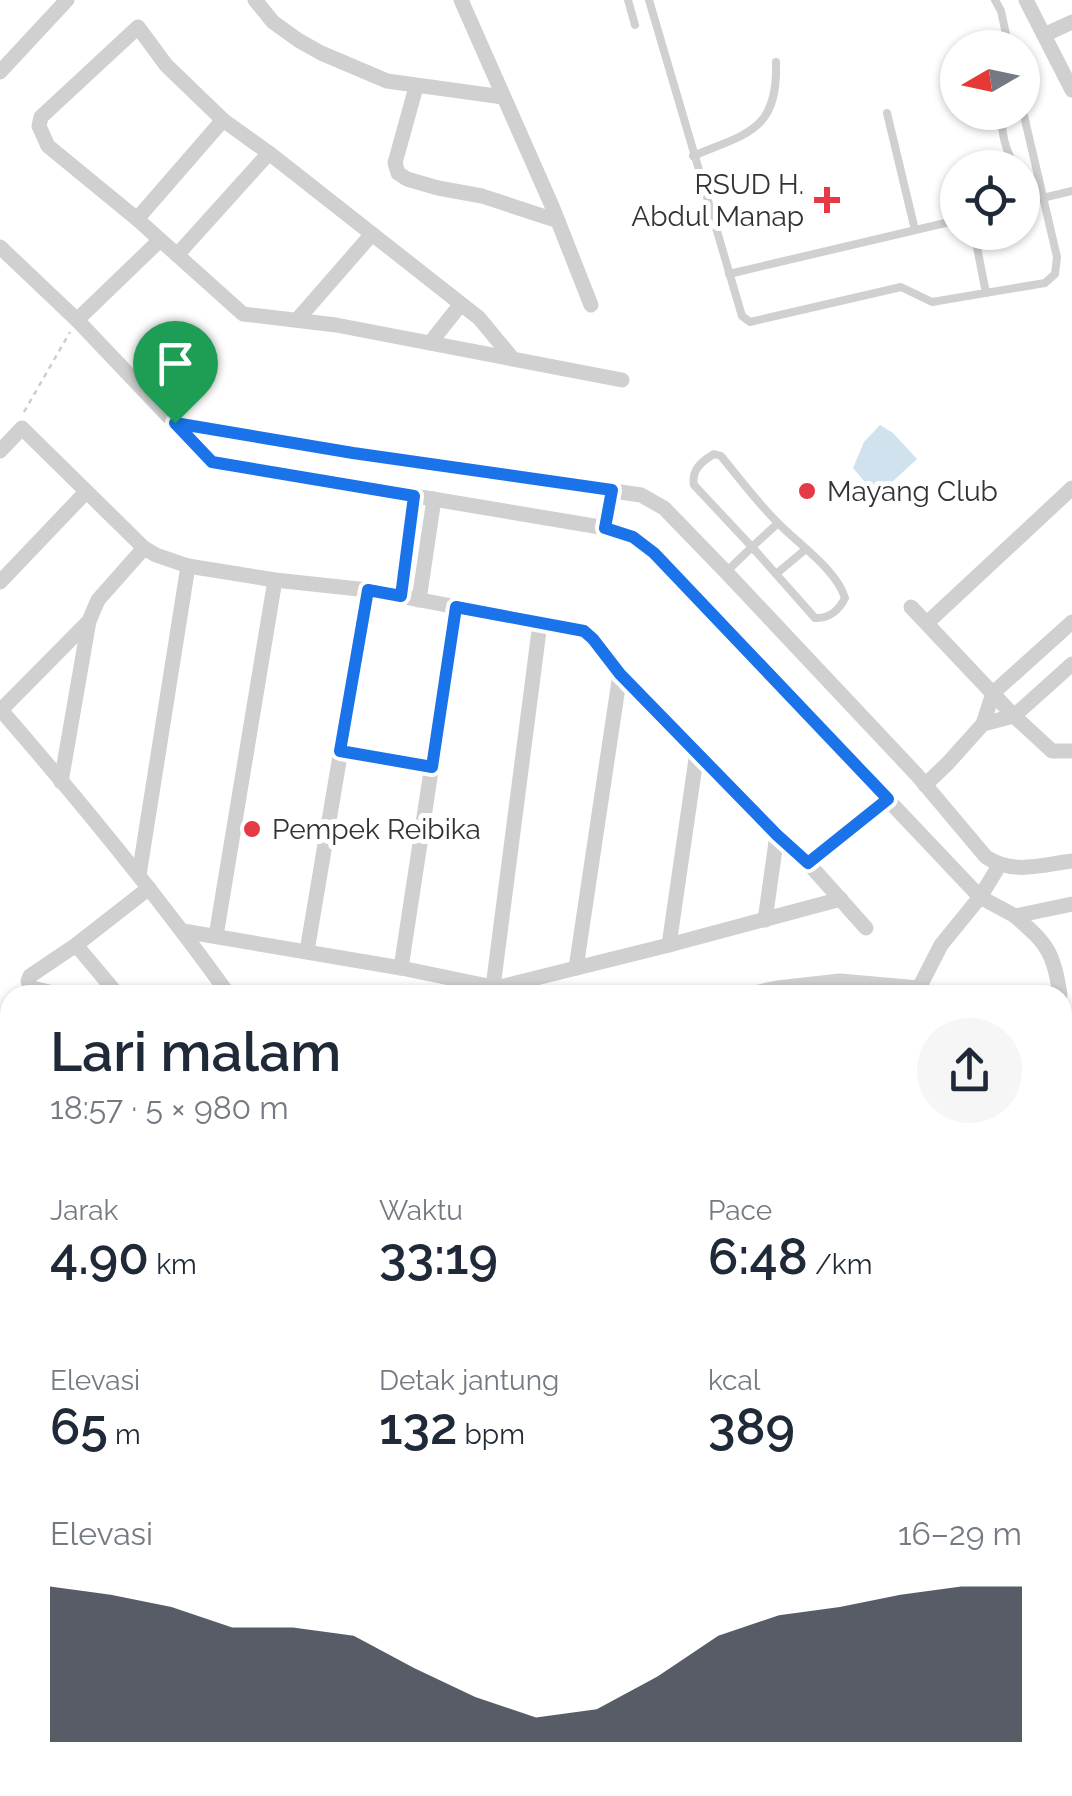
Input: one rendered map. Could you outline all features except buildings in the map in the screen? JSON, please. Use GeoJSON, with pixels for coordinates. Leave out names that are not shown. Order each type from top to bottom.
{"type":"FeatureCollection","features":[{"type":"Feature","properties":{"kind":"street"},"geometry":{"type":"LineString","coordinates":[[0,72],[67,0]]}},
{"type":"Feature","properties":{"kind":"street"},"geometry":{"type":"LineString","coordinates":[[255,0],[273,22],[322,54],[386,81],[503,98]]}},
{"type":"Feature","properties":{"kind":"street"},"geometry":{"type":"LineString","coordinates":[[461,0],[592,305]]}},
{"type":"Feature","properties":{"kind":"street"},"geometry":{"type":"LineString","coordinates":[[1026,0],[1072,90]]}},
{"type":"Feature","properties":{"kind":"street"},"geometry":{"type":"LineString","coordinates":[[1044,35],[1072,22]]}},
{"type":"Feature","properties":{"kind":"street"},"geometry":{"type":"LineString","coordinates":[[513,359],[479,318],[223,120],[166,65],[138,27],[41,117],[39,126],[48,146],[243,314],[430,343],[513,359],[622,380]]}},
{"type":"Feature","properties":{"kind":"street"},"geometry":{"type":"LineString","coordinates":[[416,87],[394,163],[398,173],[407,179],[482,196],[558,221]]}},
{"type":"Feature","properties":{"kind":"street"},"geometry":{"type":"LineString","coordinates":[[137,219],[223,120]]}},
{"type":"Feature","properties":{"kind":"street"},"geometry":{"type":"LineString","coordinates":[[177,256],[269,153]]}},
{"type":"Feature","properties":{"kind":"street"},"geometry":{"type":"LineString","coordinates":[[297,320],[372,234]]}},
{"type":"Feature","properties":{"kind":"street"},"geometry":{"type":"LineString","coordinates":[[77,320],[160,240]]}},
{"type":"Feature","properties":{"kind":"street"},"geometry":{"type":"LineString","coordinates":[[0,247],[77,320],[212,462],[605,528],[633,537],[654,553],[980,897],[1014,916],[1041,939],[1050,951],[1059,985]]}},
{"type":"Feature","properties":{"kind":"street"},"geometry":{"type":"LineString","coordinates":[[430,343],[461,304]]}},
{"type":"Feature","properties":{"kind":"street"},"geometry":{"type":"LineString","coordinates":[[175,423],[642,495],[664,508],[726,572],[925,785],[986,858],[1012,868],[1072,861]]}},
{"type":"Feature","properties":{"kind":"street"},"geometry":{"type":"LineString","coordinates":[[0,450],[22,428],[144,548],[188,566],[368,590],[584,631],[620,674],[808,863],[866,928]]}},
{"type":"Feature","properties":{"kind":"street"},"geometry":{"type":"LineString","coordinates":[[926,623],[1072,488]]}},
{"type":"Feature","properties":{"kind":"street"},"geometry":{"type":"LineString","coordinates":[[605,528],[612,490]]}},
{"type":"Feature","properties":{"kind":"street"},"geometry":{"type":"LineString","coordinates":[[0,582],[86,492]]}},
{"type":"Feature","properties":{"kind":"street"},"geometry":{"type":"LineString","coordinates":[[401,596],[414,496]]}},
{"type":"Feature","properties":{"kind":"street"},"geometry":{"type":"LineString","coordinates":[[418,600],[434,499]]}},
{"type":"Feature","properties":{"kind":"street"},"geometry":{"type":"LineString","coordinates":[[61,782],[89,621],[98,600],[144,548]]}},
{"type":"Feature","properties":{"kind":"street"},"geometry":{"type":"LineString","coordinates":[[30,985],[30,976],[76,945],[144,881],[188,566]]}},
{"type":"Feature","properties":{"kind":"street"},"geometry":{"type":"LineString","coordinates":[[216,936],[275,580]]}},
{"type":"Feature","properties":{"kind":"street"},"geometry":{"type":"LineString","coordinates":[[306,950],[368,590]]}},
{"type":"Feature","properties":{"kind":"street"},"geometry":{"type":"LineString","coordinates":[[401,968],[456,607]]}},
{"type":"Feature","properties":{"kind":"street"},"geometry":{"type":"LineString","coordinates":[[911,607],[1052,751],[1072,751]]}},
{"type":"Feature","properties":{"kind":"street"},"geometry":{"type":"LineString","coordinates":[[89,621],[1,709],[144,881],[222,985]]}},
{"type":"Feature","properties":{"kind":"street"},"geometry":{"type":"LineString","coordinates":[[925,785],[984,724],[993,693],[1072,622]]}},
{"type":"Feature","properties":{"kind":"street"},"geometry":{"type":"LineString","coordinates":[[493,985],[540,623]]}},
{"type":"Feature","properties":{"kind":"street"},"geometry":{"type":"LineString","coordinates":[[984,724],[1014,716],[1072,664]]}},
{"type":"Feature","properties":{"kind":"street"},"geometry":{"type":"LineString","coordinates":[[576,968],[620,674]]}},
{"type":"Feature","properties":{"kind":"street"},"geometry":{"type":"LineString","coordinates":[[340,751],[432,767]]}},
{"type":"Feature","properties":{"kind":"street"},"geometry":{"type":"LineString","coordinates":[[669,945],[697,752]]}},
{"type":"Feature","properties":{"kind":"street"},"geometry":{"type":"LineString","coordinates":[[808,863],[888,799]]}},
{"type":"Feature","properties":{"kind":"street"},"geometry":{"type":"LineString","coordinates":[[765,920],[777,835]]}},
{"type":"Feature","properties":{"kind":"street"},"geometry":{"type":"LineString","coordinates":[[921,985],[941,945],[980,897],[999,866]]}},
{"type":"Feature","properties":{"kind":"street"},"geometry":{"type":"LineString","coordinates":[[502,985],[841,899]]}},
{"type":"Feature","properties":{"kind":"street"},"geometry":{"type":"LineString","coordinates":[[1014,916],[1072,904]]}},
{"type":"Feature","properties":{"kind":"street"},"geometry":{"type":"LineString","coordinates":[[183,931],[306,950],[483,985]]}},
{"type":"Feature","properties":{"kind":"street"},"geometry":{"type":"LineString","coordinates":[[76,945],[110,985]]}},
{"type":"Feature","properties":{"kind":"street"},"geometry":{"type":"LineString","coordinates":[[801,985],[840,980],[872,985]]}},
{"type":"Feature","properties":{"kind":"lane"},"geometry":{"type":"LineString","coordinates":[[628,0],[636,25]]}},
{"type":"Feature","properties":{"kind":"lane"},"geometry":{"type":"LineString","coordinates":[[649,0],[742,316],[750,322],[901,287],[932,302],[1045,282],[1055,274],[1058,257],[1040,184]]}},
{"type":"Feature","properties":{"kind":"lane"},"geometry":{"type":"LineString","coordinates":[[995,0],[1005,30]]}},
{"type":"Feature","properties":{"kind":"lane"},"geometry":{"type":"LineString","coordinates":[[693,156],[750,132],[762,121],[773,103],[776,62]]}},
{"type":"Feature","properties":{"kind":"lane"},"geometry":{"type":"LineString","coordinates":[[888,113],[915,230]]}},
{"type":"Feature","properties":{"kind":"lane"},"geometry":{"type":"LineString","coordinates":[[1040,199],[1072,191]]}},
{"type":"Feature","properties":{"kind":"lane"},"geometry":{"type":"LineString","coordinates":[[730,274],[940,224]]}},
{"type":"Feature","properties":{"kind":"lane"},"geometry":{"type":"LineString","coordinates":[[978,250],[986,293]]}},
{"type":"Feature","properties":{"kind":"lane"},"geometry":{"type":"LineString","coordinates":[[714,454],[721,456],[778,523],[842,587],[845,598],[833,613],[824,619],[816,618],[752,547],[697,490],[692,478],[696,468],[714,454]]}},
{"type":"Feature","properties":{"kind":"lane"},"geometry":{"type":"LineString","coordinates":[[726,572],[778,523]]}},
{"type":"Feature","properties":{"kind":"lane"},"geometry":{"type":"LineString","coordinates":[[776,574],[806,549]]}},
{"type":"Feature","properties":{"kind":"path"},"geometry":{"type":"LineString","coordinates":[[22,428],[23,413],[77,320]]}},
{"type":"Feature","properties":{"kind":"water"},"geometry":{"type":"Polygon","coordinates":[[[880,425],[917,459],[877,496],[853,468],[864,442],[880,425]]]}},
{"type":"Feature","properties":{"kind":"place","name":"RSUD H. Abdul Manap"},"geometry":{"type":"Point","coordinates":[827,200]}},
{"type":"Feature","properties":{"kind":"place","name":"Mayang Club"},"geometry":{"type":"Point","coordinates":[807,491]}},
{"type":"Feature","properties":{"kind":"place","name":"Pempek Reibika"},"geometry":{"type":"Point","coordinates":[252,829]}},
{"type":"Feature","properties":{"kind":"route"},"geometry":{"type":"LineString","coordinates":[[175,423],[612,490],[605,528],[633,537],[654,553],[888,799],[808,863],[620,674],[584,631],[456,607],[432,767],[340,751],[368,590],[401,596],[414,496],[212,462],[175,423]]}}]}
